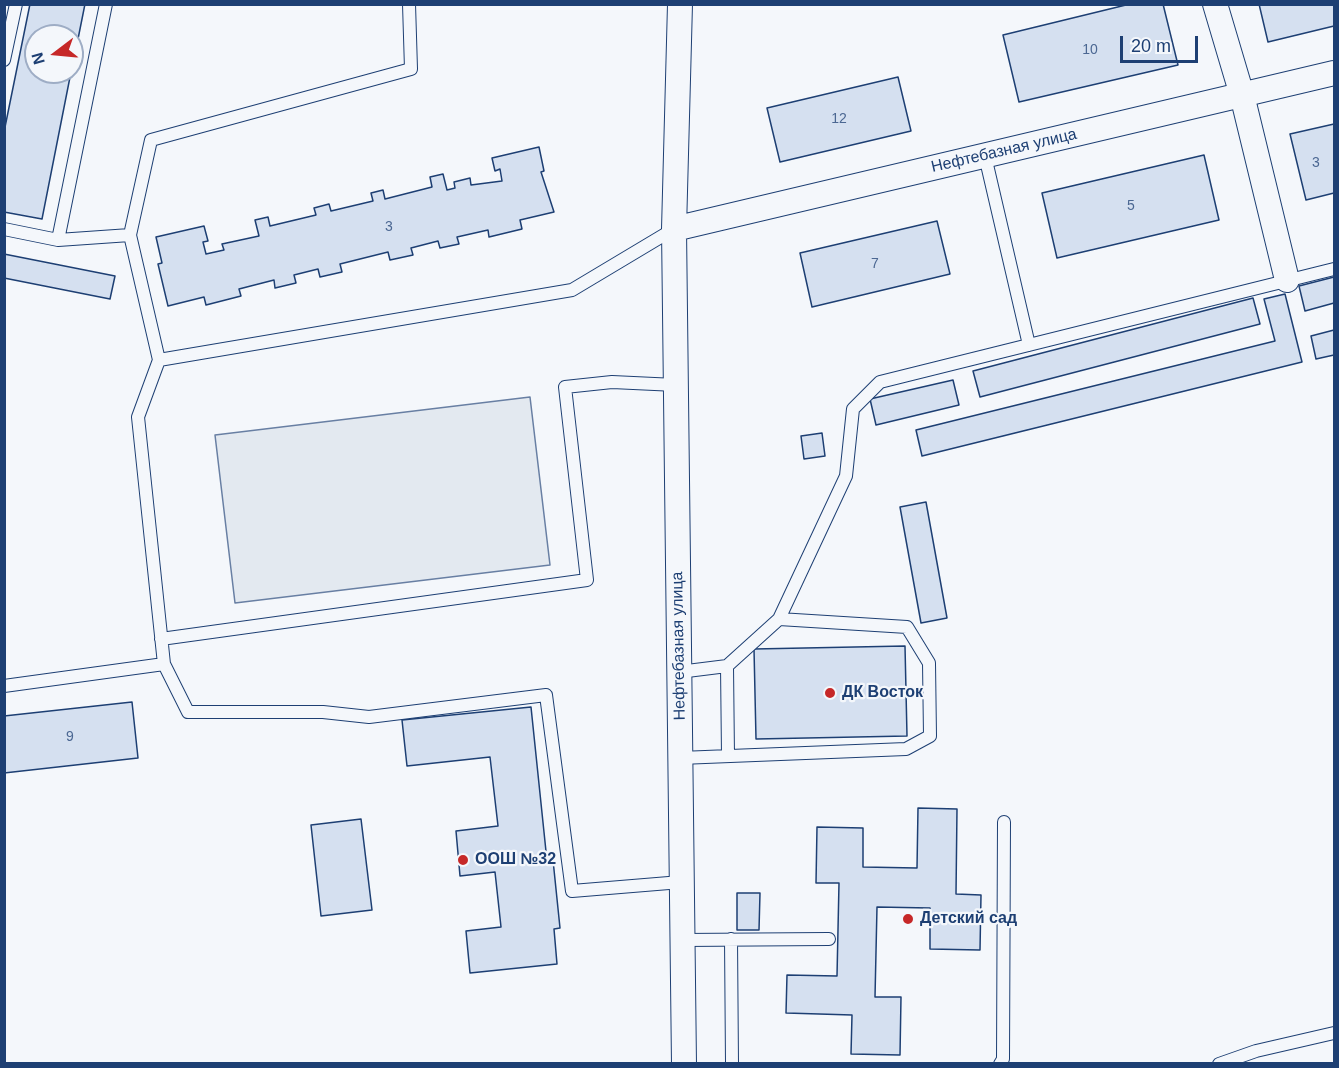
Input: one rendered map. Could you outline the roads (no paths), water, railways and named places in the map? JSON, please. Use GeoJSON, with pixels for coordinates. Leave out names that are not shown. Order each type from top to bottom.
{"type":"FeatureCollection","features":[{"type":"Feature","properties":{"kind":"street","name":"Нефтебазная улица"},"geometry":{"type":"LineString","coordinates":[[680,4],[675,229],[684,1064]]}},
{"type":"Feature","properties":{"kind":"street"},"geometry":{"type":"LineString","coordinates":[[1215,4],[1242,95],[1287,280]]}},
{"type":"Feature","properties":{"kind":"street","name":"Нефтебазная улица"},"geometry":{"type":"LineString","coordinates":[[675,229],[1335,73]]}},
{"type":"Feature","properties":{"kind":"lane"},"geometry":{"type":"LineString","coordinates":[[4,60],[16,4]]}},
{"type":"Feature","properties":{"kind":"lane"},"geometry":{"type":"LineString","coordinates":[[58,240],[106,4]]}},
{"type":"Feature","properties":{"kind":"lane"},"geometry":{"type":"LineString","coordinates":[[409,4],[411,69],[152,140],[130,235],[159,360],[138,417],[164,664],[188,712],[323,712],[369,717],[546,695],[572,891],[681,882]]}},
{"type":"Feature","properties":{"kind":"lane"},"geometry":{"type":"LineString","coordinates":[[985,156],[1029,345]]}},
{"type":"Feature","properties":{"kind":"lane"},"geometry":{"type":"LineString","coordinates":[[159,360],[572,290],[675,229]]}},
{"type":"Feature","properties":{"kind":"lane"},"geometry":{"type":"LineString","coordinates":[[4,230],[58,240],[130,235]]}},
{"type":"Feature","properties":{"kind":"lane"},"geometry":{"type":"LineString","coordinates":[[679,672],[727,666],[779,619],[846,476],[853,409],[880,382],[1335,269]]}},
{"type":"Feature","properties":{"kind":"lane"},"geometry":{"type":"LineString","coordinates":[[161,639],[587,580],[565,387],[612,382],[676,385]]}},
{"type":"Feature","properties":{"kind":"lane"},"geometry":{"type":"LineString","coordinates":[[680,758],[906,749],[930,736],[928,663],[907,627],[779,619]]}},
{"type":"Feature","properties":{"kind":"lane"},"geometry":{"type":"LineString","coordinates":[[4,687],[164,664]]}},
{"type":"Feature","properties":{"kind":"lane"},"geometry":{"type":"LineString","coordinates":[[727,666],[728,756]]}},
{"type":"Feature","properties":{"kind":"lane"},"geometry":{"type":"LineString","coordinates":[[1000,1064],[1003,1059],[1004,822]]}},
{"type":"Feature","properties":{"kind":"lane"},"geometry":{"type":"LineString","coordinates":[[731,939],[732,1064]]}},
{"type":"Feature","properties":{"kind":"lane"},"geometry":{"type":"LineString","coordinates":[[682,940],[828,939]]}},
{"type":"Feature","properties":{"kind":"lane"},"geometry":{"type":"LineString","coordinates":[[1219,1064],[1256,1051],[1335,1033]]}},
{"type":"Feature","properties":{"kind":"place","name":"ДК Восток"},"geometry":{"type":"Point","coordinates":[830,693]}},
{"type":"Feature","properties":{"kind":"place","name":"ООШ №32"},"geometry":{"type":"Point","coordinates":[463,860]}},
{"type":"Feature","properties":{"kind":"place","name":"Детский сад"},"geometry":{"type":"Point","coordinates":[908,919]}}]}
